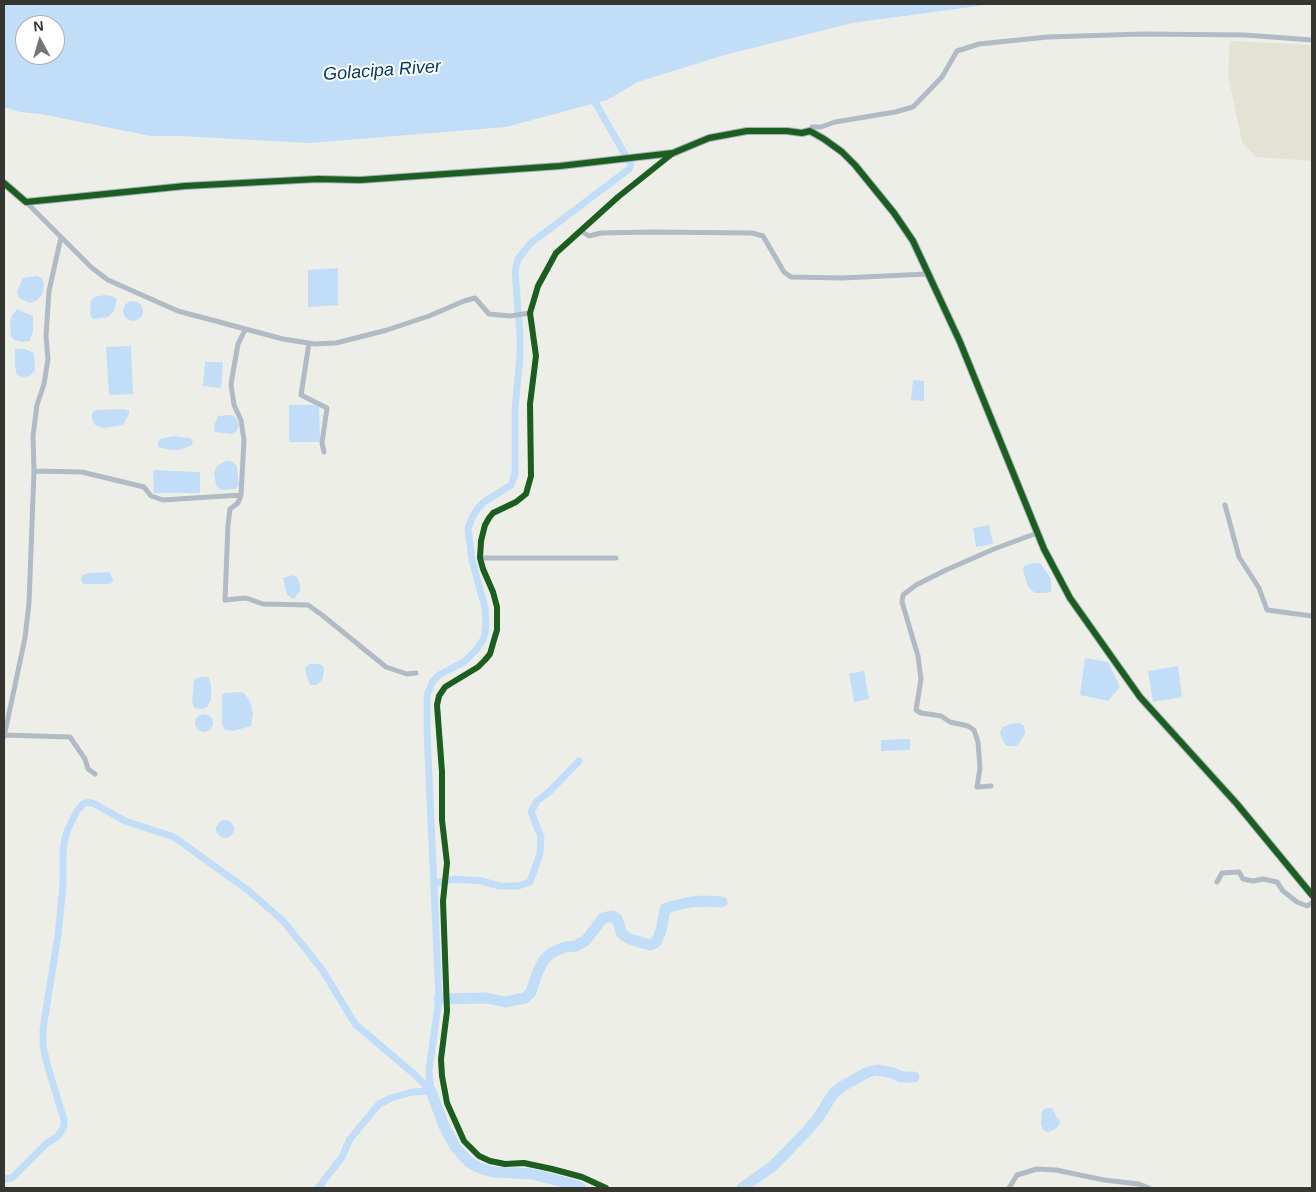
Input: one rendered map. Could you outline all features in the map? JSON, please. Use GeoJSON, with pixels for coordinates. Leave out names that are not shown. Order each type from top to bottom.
{"type":"FeatureCollection","features":[{"type":"Feature","properties":{"kind":"street"},"geometry":{"type":"LineString","coordinates":[[810,132],[812,128],[835,122],[895,112],[913,107],[942,77],[957,51],[979,44],[1048,37],[1143,34],[1245,35],[1312,40]]}},
{"type":"Feature","properties":{"kind":"street"},"geometry":{"type":"LineString","coordinates":[[606,1188],[582,1177],[539,1166],[490,1161],[479,1156],[470,1148],[458,1130],[447,1103],[443,1089],[441,1059],[447,1011],[443,901],[446,864],[442,820],[442,772],[437,705],[439,696],[445,687],[478,667],[485,660],[490,654],[494,640],[497,607],[493,592],[482,569],[480,558],[481,541],[489,518],[493,513],[516,502],[526,494],[531,476],[530,404],[536,356],[530,313],[538,286],[556,253],[618,197],[673,153],[709,138],[747,131],[810,132],[842,152],[894,213],[913,241],[960,342],[1037,533],[1070,598],[1140,697],[1237,804],[1312,895]]}},
{"type":"Feature","properties":{"kind":"street"},"geometry":{"type":"LineString","coordinates":[[26,202],[185,186],[318,179],[360,180],[550,167],[673,153]]}},
{"type":"Feature","properties":{"kind":"street"},"geometry":{"type":"LineString","coordinates":[[4,183],[26,202],[92,268],[108,280],[178,310],[245,330],[309,343],[336,343],[387,330],[475,298],[488,314],[510,316],[530,313]]}},
{"type":"Feature","properties":{"kind":"street"},"geometry":{"type":"LineString","coordinates":[[581,231],[589,236],[601,233],[651,232],[752,233],[763,236],[784,272],[791,277],[842,278],[927,274]]}},
{"type":"Feature","properties":{"kind":"street"},"geometry":{"type":"LineString","coordinates":[[60,237],[49,291],[46,336],[48,359],[33,436],[34,471],[30,603],[25,638],[4,736],[70,737],[85,759],[88,769],[95,774]]}},
{"type":"Feature","properties":{"kind":"street"},"geometry":{"type":"LineString","coordinates":[[245,330],[236,354],[231,384],[234,404],[241,420],[244,440],[241,495],[238,503],[230,509],[228,525],[225,600],[246,598],[263,604],[308,605],[386,667],[407,674],[416,673]]}},
{"type":"Feature","properties":{"kind":"street"},"geometry":{"type":"LineString","coordinates":[[309,343],[301,395],[327,408],[322,443],[324,452]]}},
{"type":"Feature","properties":{"kind":"street"},"geometry":{"type":"LineString","coordinates":[[34,471],[82,472],[144,487],[151,496],[163,500],[241,495]]}},
{"type":"Feature","properties":{"kind":"street"},"geometry":{"type":"LineString","coordinates":[[1225,505],[1239,557],[1258,588],[1267,610],[1312,616]]}},
{"type":"Feature","properties":{"kind":"street"},"geometry":{"type":"LineString","coordinates":[[991,786],[977,787],[980,768],[978,742],[974,730],[968,726],[950,722],[941,716],[921,713],[916,710],[921,679],[918,656],[902,602],[903,595],[916,585],[946,570],[1037,533]]}},
{"type":"Feature","properties":{"kind":"street"},"geometry":{"type":"LineString","coordinates":[[480,558],[616,558]]}},
{"type":"Feature","properties":{"kind":"street"},"geometry":{"type":"LineString","coordinates":[[1217,882],[1222,872],[1239,872],[1243,878],[1252,881],[1262,879],[1277,882],[1283,891],[1297,902],[1307,906],[1312,903]]}},
{"type":"Feature","properties":{"kind":"street"},"geometry":{"type":"LineString","coordinates":[[1009,1188],[1017,1175],[1037,1169],[1065,1171],[1104,1180],[1139,1184],[1149,1188]]}},
{"type":"Feature","properties":{"kind":"shaded area"},"geometry":{"type":"Polygon","coordinates":[[[1230,41],[1312,45],[1312,161],[1256,157],[1242,142],[1228,75],[1230,41]]]}},
{"type":"Feature","properties":{"kind":"water","name":"Golacipa River"},"geometry":{"type":"Polygon","coordinates":[[[4,4],[993,4],[852,23],[721,56],[638,82],[607,100],[506,127],[310,143],[151,136],[41,114],[20,112],[4,107],[4,4]]]}},
{"type":"Feature","properties":{"kind":"water"},"geometry":{"type":"Polygon","coordinates":[[[338,268],[338,305],[308,307],[308,270],[338,268]]]}},
{"type":"Feature","properties":{"kind":"water"},"geometry":{"type":"Polygon","coordinates":[[[36,276],[42,278],[44,285],[43,293],[38,300],[30,303],[19,298],[17,291],[23,278],[36,276]]]}},
{"type":"Feature","properties":{"kind":"water"},"geometry":{"type":"Polygon","coordinates":[[[105,295],[117,299],[114,311],[108,317],[93,319],[90,314],[91,300],[94,297],[105,295]]]}},
{"type":"Feature","properties":{"kind":"water"},"geometry":{"type":"Polygon","coordinates":[[[133,301],[140,304],[143,311],[140,318],[133,321],[126,318],[123,311],[126,304],[133,301]]]}},
{"type":"Feature","properties":{"kind":"water"},"geometry":{"type":"Polygon","coordinates":[[[17,309],[33,316],[33,331],[30,341],[14,340],[11,336],[11,317],[17,309]]]}},
{"type":"Feature","properties":{"kind":"water"},"geometry":{"type":"Polygon","coordinates":[[[131,346],[133,394],[109,395],[106,347],[131,346]]]}},
{"type":"Feature","properties":{"kind":"water"},"geometry":{"type":"Polygon","coordinates":[[[15,349],[25,349],[34,353],[35,370],[30,376],[23,377],[17,375],[15,349]]]}},
{"type":"Feature","properties":{"kind":"water"},"geometry":{"type":"Polygon","coordinates":[[[205,362],[223,362],[221,388],[203,386],[205,362]]]}},
{"type":"Feature","properties":{"kind":"water"},"geometry":{"type":"Polygon","coordinates":[[[913,380],[924,381],[924,401],[911,400],[913,380]]]}},
{"type":"Feature","properties":{"kind":"water"},"geometry":{"type":"Polygon","coordinates":[[[289,405],[319,405],[320,442],[289,442],[289,405]]]}},
{"type":"Feature","properties":{"kind":"water"},"geometry":{"type":"Polygon","coordinates":[[[124,409],[129,411],[129,414],[123,425],[104,428],[95,425],[92,419],[92,413],[96,410],[124,409]]]}},
{"type":"Feature","properties":{"kind":"water"},"geometry":{"type":"Polygon","coordinates":[[[229,415],[237,419],[239,426],[237,431],[231,434],[215,432],[214,426],[218,416],[229,415]]]}},
{"type":"Feature","properties":{"kind":"water"},"geometry":{"type":"Polygon","coordinates":[[[174,436],[190,438],[193,442],[192,445],[179,450],[158,447],[160,439],[174,436]]]}},
{"type":"Feature","properties":{"kind":"water"},"geometry":{"type":"Polygon","coordinates":[[[226,461],[231,461],[237,466],[239,486],[235,489],[221,490],[216,485],[214,472],[217,466],[226,461]]]}},
{"type":"Feature","properties":{"kind":"water"},"geometry":{"type":"Polygon","coordinates":[[[153,470],[200,472],[200,493],[154,493],[153,470]]]}},
{"type":"Feature","properties":{"kind":"water"},"geometry":{"type":"Polygon","coordinates":[[[989,525],[993,544],[976,547],[973,528],[989,525]]]}},
{"type":"Feature","properties":{"kind":"water"},"geometry":{"type":"Polygon","coordinates":[[[1040,563],[1048,574],[1051,579],[1051,591],[1035,593],[1028,587],[1023,570],[1025,565],[1040,563]]]}},
{"type":"Feature","properties":{"kind":"water"},"geometry":{"type":"Polygon","coordinates":[[[109,572],[113,579],[112,583],[83,584],[81,580],[82,576],[87,573],[109,572]]]}},
{"type":"Feature","properties":{"kind":"water"},"geometry":{"type":"Polygon","coordinates":[[[292,575],[297,577],[300,584],[300,591],[294,599],[287,595],[283,578],[292,575]]]}},
{"type":"Feature","properties":{"kind":"water"},"geometry":{"type":"Polygon","coordinates":[[[1085,658],[1108,662],[1120,687],[1108,701],[1080,695],[1085,658]]]}},
{"type":"Feature","properties":{"kind":"water"},"geometry":{"type":"Polygon","coordinates":[[[310,664],[323,666],[322,680],[316,685],[310,685],[306,674],[305,668],[310,664]]]}},
{"type":"Feature","properties":{"kind":"water"},"geometry":{"type":"Polygon","coordinates":[[[1178,666],[1182,697],[1153,702],[1148,671],[1178,666]]]}},
{"type":"Feature","properties":{"kind":"water"},"geometry":{"type":"Polygon","coordinates":[[[864,671],[869,699],[854,702],[849,674],[864,671]]]}},
{"type":"Feature","properties":{"kind":"water"},"geometry":{"type":"Polygon","coordinates":[[[200,677],[209,677],[211,686],[211,700],[207,707],[202,709],[194,708],[192,701],[194,680],[200,677]]]}},
{"type":"Feature","properties":{"kind":"water"},"geometry":{"type":"Polygon","coordinates":[[[244,693],[250,701],[253,713],[251,726],[233,731],[225,730],[222,723],[222,695],[244,693]]]}},
{"type":"Feature","properties":{"kind":"water"},"geometry":{"type":"Polygon","coordinates":[[[200,714],[208,714],[213,719],[211,730],[200,732],[195,727],[195,719],[200,714]]]}},
{"type":"Feature","properties":{"kind":"water"},"geometry":{"type":"Polygon","coordinates":[[[1019,723],[1024,726],[1025,733],[1021,741],[1016,746],[1007,746],[1000,733],[1002,728],[1009,724],[1019,723]]]}},
{"type":"Feature","properties":{"kind":"water"},"geometry":{"type":"Polygon","coordinates":[[[910,739],[910,750],[881,751],[881,740],[910,739]]]}},
{"type":"Feature","properties":{"kind":"water"},"geometry":{"type":"Polygon","coordinates":[[[225,820],[233,825],[234,829],[229,837],[225,838],[217,833],[216,829],[221,821],[225,820]]]}},
{"type":"Feature","properties":{"kind":"water"},"geometry":{"type":"Polygon","coordinates":[[[1046,1108],[1052,1108],[1060,1120],[1059,1125],[1054,1130],[1048,1132],[1043,1130],[1041,1124],[1042,1111],[1046,1108]]]}},
{"type":"Feature","properties":{"kind":"waterway"},"geometry":{"type":"LineString","coordinates":[[318,1188],[342,1157],[350,1139],[379,1104],[391,1098],[412,1092],[431,1091],[429,1070],[439,999],[427,695],[433,681],[439,675],[464,662],[476,650],[483,640],[485,633],[485,608],[472,560],[468,528],[478,508],[511,485],[515,474],[515,408],[520,356],[515,271],[518,259],[531,243],[629,169],[631,165],[592,97]]}},
{"type":"Feature","properties":{"kind":"waterway"},"geometry":{"type":"LineString","coordinates":[[434,883],[456,879],[481,881],[500,886],[518,886],[530,882],[540,854],[541,837],[531,812],[537,801],[550,791],[579,761]]}},
{"type":"Feature","properties":{"kind":"waterway"},"geometry":{"type":"LineString","coordinates":[[4,1179],[12,1178],[47,1143],[58,1136],[64,1127],[64,1120],[43,1046],[43,1029],[58,935],[65,838],[77,811],[83,804],[88,802],[125,821],[174,837],[249,891],[283,921],[305,948],[323,971],[355,1024],[414,1074],[431,1091]]}},
{"type":"Feature","properties":{"kind":"waterway"},"geometry":{"type":"LineString","coordinates":[[439,999],[487,998],[505,1002],[525,998],[531,992],[544,960],[551,953],[565,947],[576,946],[586,940],[603,918],[613,916],[617,919],[622,934],[630,939],[650,945],[656,942],[661,931],[665,909],[691,902],[722,902]]}},
{"type":"Feature","properties":{"kind":"waterway"},"geometry":{"type":"LineString","coordinates":[[742,1188],[773,1166],[806,1132],[818,1118],[833,1094],[841,1087],[868,1072],[877,1070],[893,1073],[901,1077],[914,1077]]}},
{"type":"Feature","properties":{"kind":"waterway"},"geometry":{"type":"LineString","coordinates":[[431,1091],[444,1126],[456,1148],[469,1162],[479,1168],[493,1172],[532,1174],[581,1188]]}},
{"type":"Feature","properties":{"kind":"cycle path"},"geometry":{"type":"LineString","coordinates":[[4,183],[26,202],[185,186],[318,179],[360,180],[560,166],[673,153],[709,138],[747,131],[802,133],[810,131],[842,152],[855,165],[894,213],[913,241],[960,342],[1044,549],[1070,598],[1140,697],[1237,804],[1312,895]]}},
{"type":"Feature","properties":{"kind":"cycle path"},"geometry":{"type":"LineString","coordinates":[[606,1188],[582,1177],[552,1169],[524,1163],[505,1164],[490,1161],[479,1156],[464,1141],[447,1103],[441,1059],[447,1011],[443,901],[447,863],[442,820],[442,772],[437,705],[439,696],[445,687],[478,667],[490,654],[497,630],[497,607],[480,558],[481,541],[489,518],[493,513],[516,502],[526,494],[531,476],[530,404],[536,356],[530,313],[538,286],[556,253],[618,197],[673,153]]}}]}
